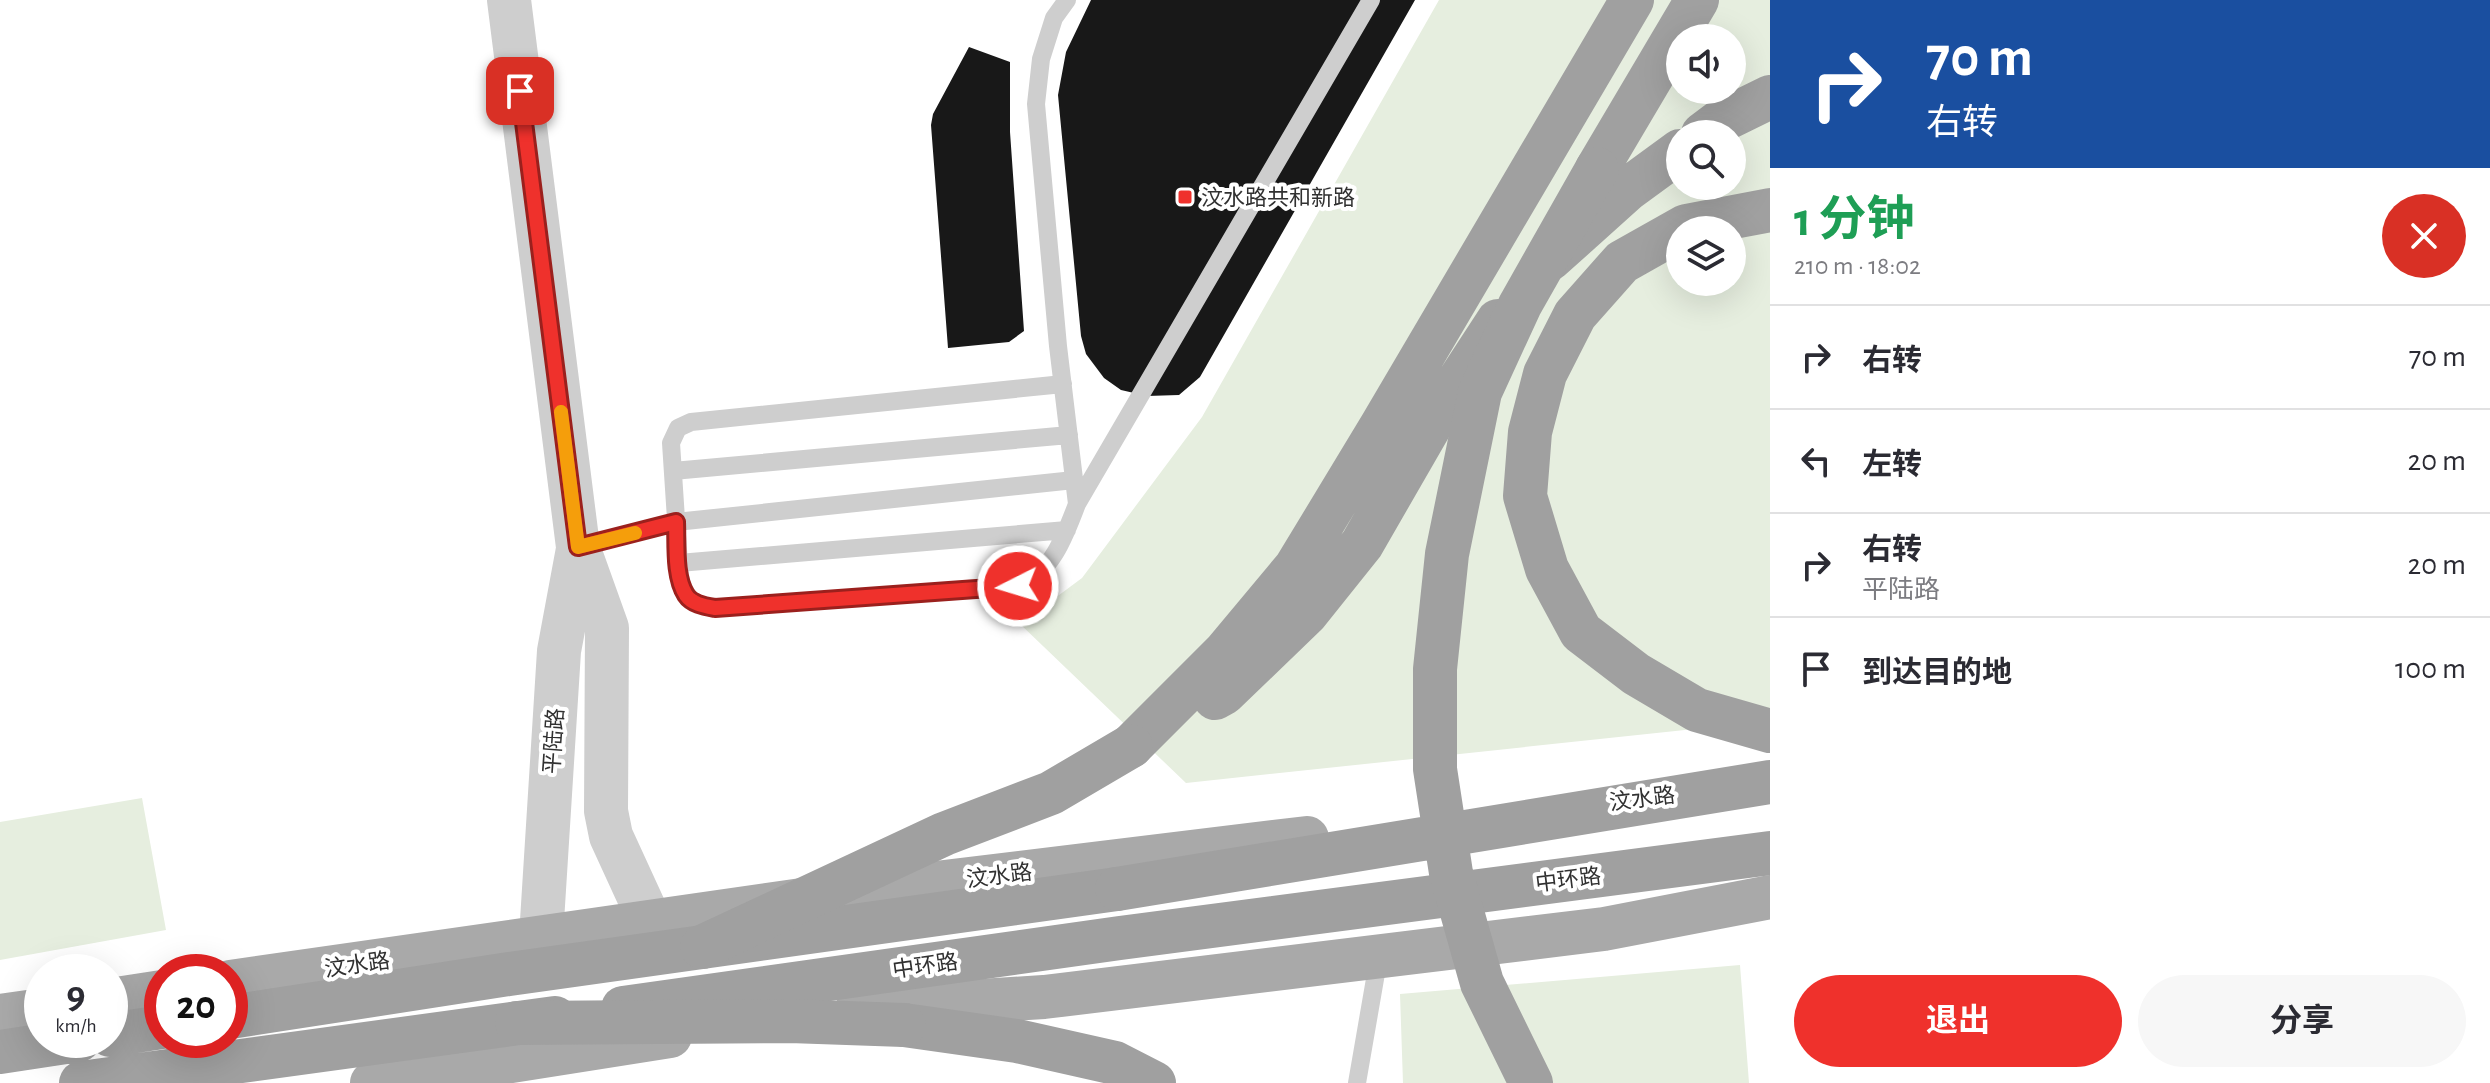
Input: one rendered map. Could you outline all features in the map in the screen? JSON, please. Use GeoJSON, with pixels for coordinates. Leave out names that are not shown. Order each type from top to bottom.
{"type":"FeatureCollection","features":[{"type":"Feature","properties":{"kind":"highway"},"geometry":{"type":"LineString","coordinates":[[1131,746],[1225,652],[1296,567],[1632,0]]}},
{"type":"Feature","properties":{"kind":"highway"},"geometry":{"type":"LineString","coordinates":[[1531,1083],[1482,983],[1451,873],[1435,769],[1435,669],[1447,554],[1480,392],[1520,305],[1697,0]]}},
{"type":"Feature","properties":{"kind":"highway"},"geometry":{"type":"LineString","coordinates":[[1723,120],[1770,97]]}},
{"type":"Feature","properties":{"kind":"highway"},"geometry":{"type":"LineString","coordinates":[[702,947],[944,834],[1051,793],[1224,693],[1306,614],[1362,544],[1434,419],[1496,324],[1551,258],[1628,189],[1666,161]]}},
{"type":"Feature","properties":{"kind":"highway"},"geometry":{"type":"LineString","coordinates":[[1770,210],[1686,226],[1622,262],[1575,315],[1545,374],[1530,432],[1525,496],[1547,569],[1581,632],[1636,674],[1697,710],[1770,731]]}},
{"type":"Feature","properties":{"kind":"highway"},"geometry":{"type":"LineString","coordinates":[[248,1014],[1117,889],[1770,782]]}},
{"type":"Feature","properties":{"kind":"highway","name":"中环路"},"geometry":{"type":"LineString","coordinates":[[81,1083],[1120,938],[1770,853]]}},
{"type":"Feature","properties":{"kind":"highway"},"geometry":{"type":"LineString","coordinates":[[517,1023],[790,1021],[904,1025],[1017,1041],[1192,1083]]}},
{"type":"Feature","properties":{"kind":"highway"},"geometry":{"type":"LineString","coordinates":[[0,1052],[24,1048]]}},
{"type":"Feature","properties":{"kind":"highway"},"geometry":{"type":"LineString","coordinates":[[1115,1063],[1154,1083]]}},
{"type":"Feature","properties":{"kind":"main road","name":"汶水路"},"geometry":{"type":"LineString","coordinates":[[248,979],[837,895],[1770,782]]}},
{"type":"Feature","properties":{"kind":"main road"},"geometry":{"type":"LineString","coordinates":[[372,1083],[488,1073],[866,1008],[1044,997],[1604,929],[1770,897]]}},
{"type":"Feature","properties":{"kind":"main road"},"geometry":{"type":"LineString","coordinates":[[0,1016],[24,1013]]}},
{"type":"Feature","properties":{"kind":"street","name":"平陆路"},"geometry":{"type":"LineString","coordinates":[[509,0],[578,547],[607,628],[606,811],[611,836],[650,921]]}},
{"type":"Feature","properties":{"kind":"street","name":"平陆路"},"geometry":{"type":"LineString","coordinates":[[541,937],[559,651],[578,547]]}},
{"type":"Feature","properties":{"kind":"lane"},"geometry":{"type":"LineString","coordinates":[[1067,0],[1054,18],[1041,59],[1036,104],[1077,504]]}},
{"type":"Feature","properties":{"kind":"lane"},"geometry":{"type":"LineString","coordinates":[[1063,384],[691,422],[678,428],[671,443],[680,580],[686,597],[699,605],[715,608],[1018,586],[1034,580],[1053,556],[1077,504],[1371,0]]}},
{"type":"Feature","properties":{"kind":"lane"},"geometry":{"type":"LineString","coordinates":[[673,471],[1069,435]]}},
{"type":"Feature","properties":{"kind":"lane"},"geometry":{"type":"LineString","coordinates":[[578,547],[676,522],[1074,480]]}},
{"type":"Feature","properties":{"kind":"lane"},"geometry":{"type":"LineString","coordinates":[[679,563],[1067,530]]}},
{"type":"Feature","properties":{"kind":"lane"},"geometry":{"type":"LineString","coordinates":[[1357,1083],[1379,956]]}},
{"type":"Feature","properties":{"kind":"green space"},"geometry":{"type":"Polygon","coordinates":[[[1439,0],[1770,0],[1770,721],[1186,783],[1020,624],[1082,578],[1202,417],[1439,0]]]}},
{"type":"Feature","properties":{"kind":"green space"},"geometry":{"type":"Polygon","coordinates":[[[142,798],[166,930],[0,960],[0,822],[142,798]]]}},
{"type":"Feature","properties":{"kind":"green space"},"geometry":{"type":"Polygon","coordinates":[[[1740,965],[1749,1083],[1403,1083],[1400,994],[1740,965]]]}},
{"type":"Feature","properties":{"kind":"building","name":"汶水路共和新路"},"geometry":{"type":"Polygon","coordinates":[[[1091,0],[1415,0],[1200,377],[1179,395],[1147,396],[1121,390],[1104,378],[1086,354],[1081,336],[1058,95],[1066,52],[1091,0]]]}},
{"type":"Feature","properties":{"kind":"building"},"geometry":{"type":"Polygon","coordinates":[[[969,47],[1010,62],[1010,132],[1024,331],[1009,342],[948,348],[931,125],[933,114],[969,47]]]}},
{"type":"Feature","properties":{"kind":"slow traffic"},"geometry":{"type":"LineString","coordinates":[[561,412],[578,547],[635,533]]}},
{"type":"Feature","properties":{"kind":"place","name":"汶水路共和新路"},"geometry":{"type":"Point","coordinates":[1185,197]}},
{"type":"Feature","properties":{"kind":"route"},"geometry":{"type":"LineString","coordinates":[[520,91],[578,547],[676,522],[680,580],[686,597],[699,605],[715,608],[1018,586]]}}]}
